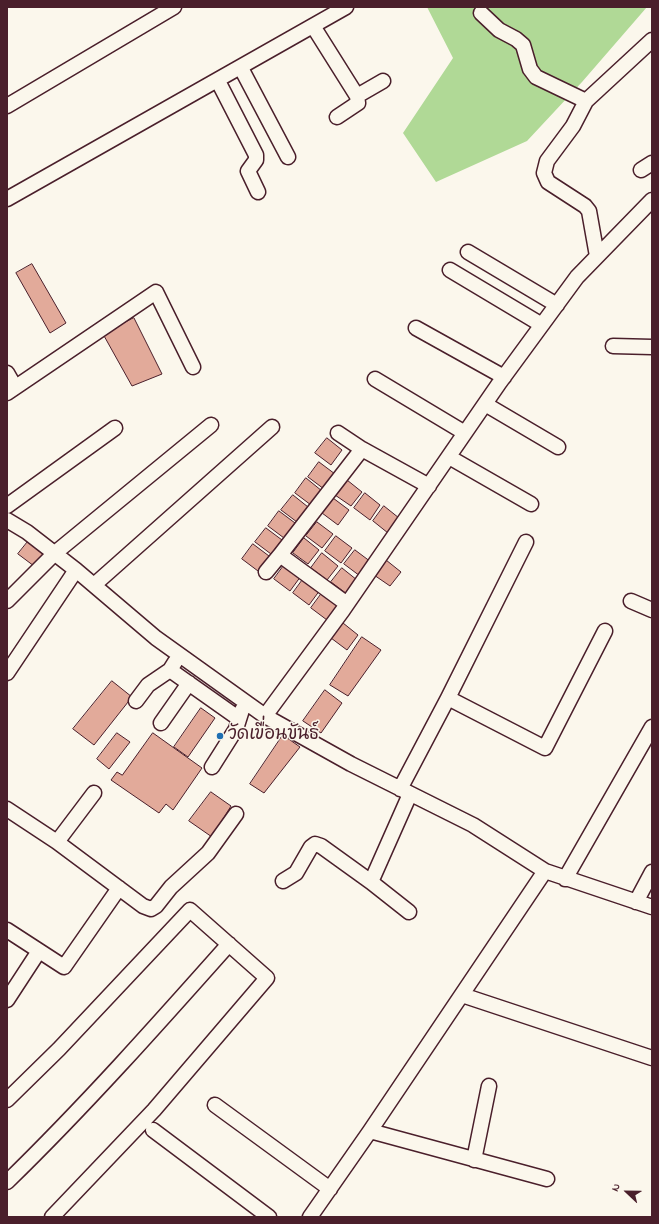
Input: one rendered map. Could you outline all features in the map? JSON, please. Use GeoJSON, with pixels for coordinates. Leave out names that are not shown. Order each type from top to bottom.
{"type":"FeatureCollection","features":[{"type":"Feature","properties":{"kind":"street"},"geometry":{"type":"LineString","coordinates":[[7,106],[174,7]]}},
{"type":"Feature","properties":{"kind":"street"},"geometry":{"type":"LineString","coordinates":[[7,199],[241,68],[346,7]]}},
{"type":"Feature","properties":{"kind":"street"},"geometry":{"type":"LineString","coordinates":[[480,13],[499,30],[516,39],[523,45],[530,70],[536,77],[586,101]]}},
{"type":"Feature","properties":{"kind":"street"},"geometry":{"type":"LineString","coordinates":[[313,26],[357,96],[358,103],[337,117]]}},
{"type":"Feature","properties":{"kind":"street"},"geometry":{"type":"LineString","coordinates":[[597,256],[589,211],[548,182],[544,173],[546,161],[573,126],[586,101],[652,40]]}},
{"type":"Feature","properties":{"kind":"street"},"geometry":{"type":"LineString","coordinates":[[241,68],[288,157]]}},
{"type":"Feature","properties":{"kind":"street"},"geometry":{"type":"LineString","coordinates":[[357,96],[383,81]]}},
{"type":"Feature","properties":{"kind":"street"},"geometry":{"type":"LineString","coordinates":[[214,82],[231,126]]}},
{"type":"Feature","properties":{"kind":"street"},"geometry":{"type":"LineString","coordinates":[[214,82],[256,155],[256,160],[248,171],[258,192]]}},
{"type":"Feature","properties":{"kind":"street"},"geometry":{"type":"LineString","coordinates":[[265,716],[347,604],[485,404],[577,277],[652,200]]}},
{"type":"Feature","properties":{"kind":"street"},"geometry":{"type":"LineString","coordinates":[[468,252],[557,305]]}},
{"type":"Feature","properties":{"kind":"street"},"geometry":{"type":"LineString","coordinates":[[450,270],[542,325]]}},
{"type":"Feature","properties":{"kind":"street"},"geometry":{"type":"LineString","coordinates":[[7,373],[11,390],[156,292],[193,367]]}},
{"type":"Feature","properties":{"kind":"street"},"geometry":{"type":"LineString","coordinates":[[416,328],[504,377]]}},
{"type":"Feature","properties":{"kind":"street"},"geometry":{"type":"LineString","coordinates":[[614,346],[652,347]]}},
{"type":"Feature","properties":{"kind":"street"},"geometry":{"type":"LineString","coordinates":[[375,379],[465,433]]}},
{"type":"Feature","properties":{"kind":"street"},"geometry":{"type":"LineString","coordinates":[[485,404],[558,448]]}},
{"type":"Feature","properties":{"kind":"street"},"geometry":{"type":"LineString","coordinates":[[7,601],[55,553],[210,425]]}},
{"type":"Feature","properties":{"kind":"street"},"geometry":{"type":"LineString","coordinates":[[7,506],[115,428]]}},
{"type":"Feature","properties":{"kind":"street"},"geometry":{"type":"LineString","coordinates":[[94,585],[272,428]]}},
{"type":"Feature","properties":{"kind":"street"},"geometry":{"type":"LineString","coordinates":[[338,433],[362,449],[428,486]]}},
{"type":"Feature","properties":{"kind":"street"},"geometry":{"type":"LineString","coordinates":[[266,572],[362,449]]}},
{"type":"Feature","properties":{"kind":"street"},"geometry":{"type":"LineString","coordinates":[[449,457],[531,504]]}},
{"type":"Feature","properties":{"kind":"street"},"geometry":{"type":"LineString","coordinates":[[7,520],[55,553],[156,638],[265,716],[352,764],[474,825],[545,871],[565,879],[652,907]]}},
{"type":"Feature","properties":{"kind":"street"},"geometry":{"type":"LineString","coordinates":[[371,882],[405,791],[448,698],[526,542]]}},
{"type":"Feature","properties":{"kind":"street"},"geometry":{"type":"LineString","coordinates":[[280,555],[347,604]]}},
{"type":"Feature","properties":{"kind":"street"},"geometry":{"type":"LineString","coordinates":[[7,673],[76,570]]}},
{"type":"Feature","properties":{"kind":"street"},"geometry":{"type":"LineString","coordinates":[[631,601],[652,610]]}},
{"type":"Feature","properties":{"kind":"street"},"geometry":{"type":"LineString","coordinates":[[448,698],[545,748],[605,631]]}},
{"type":"Feature","properties":{"kind":"street"},"geometry":{"type":"LineString","coordinates":[[136,701],[154,679],[170,670],[180,655]]}},
{"type":"Feature","properties":{"kind":"street"},"geometry":{"type":"LineString","coordinates":[[170,670],[238,718]]}},
{"type":"Feature","properties":{"kind":"street"},"geometry":{"type":"LineString","coordinates":[[161,723],[189,683]]}},
{"type":"Feature","properties":{"kind":"street"},"geometry":{"type":"LineString","coordinates":[[212,767],[236,729],[238,718],[246,703]]}},
{"type":"Feature","properties":{"kind":"street"},"geometry":{"type":"LineString","coordinates":[[565,879],[652,727]]}},
{"type":"Feature","properties":{"kind":"street"},"geometry":{"type":"LineString","coordinates":[[57,842],[94,793]]}},
{"type":"Feature","properties":{"kind":"street"},"geometry":{"type":"LineString","coordinates":[[7,809],[57,842],[143,906],[151,908],[156,906],[171,887],[208,853],[236,814]]}},
{"type":"Feature","properties":{"kind":"street"},"geometry":{"type":"LineString","coordinates":[[283,881],[296,873],[311,847],[315,844],[321,846],[371,882],[409,912]]}},
{"type":"Feature","properties":{"kind":"street"},"geometry":{"type":"LineString","coordinates":[[315,1216],[330,1188],[545,871]]}},
{"type":"Feature","properties":{"kind":"street"},"geometry":{"type":"LineString","coordinates":[[636,902],[652,872]]}},
{"type":"Feature","properties":{"kind":"street"},"geometry":{"type":"LineString","coordinates":[[7,930],[64,967],[119,888]]}},
{"type":"Feature","properties":{"kind":"street"},"geometry":{"type":"LineString","coordinates":[[7,1100],[59,1049],[190,910],[268,978],[154,1110],[52,1217]]}},
{"type":"Feature","properties":{"kind":"street"},"geometry":{"type":"LineString","coordinates":[[7,1182],[63,1126],[229,944]]}},
{"type":"Feature","properties":{"kind":"street"},"geometry":{"type":"LineString","coordinates":[[7,1000],[39,951]]}},
{"type":"Feature","properties":{"kind":"street"},"geometry":{"type":"LineString","coordinates":[[462,995],[652,1058]]}},
{"type":"Feature","properties":{"kind":"street"},"geometry":{"type":"LineString","coordinates":[[474,1160],[489,1086]]}},
{"type":"Feature","properties":{"kind":"street"},"geometry":{"type":"LineString","coordinates":[[215,1105],[330,1188]]}},
{"type":"Feature","properties":{"kind":"street"},"geometry":{"type":"LineString","coordinates":[[153,1130],[269,1217]]}},
{"type":"Feature","properties":{"kind":"street"},"geometry":{"type":"LineString","coordinates":[[370,1131],[547,1179]]}},
{"type":"Feature","properties":{"kind":"green space"},"geometry":{"type":"Polygon","coordinates":[[[427,7],[647,7],[582,82],[527,141],[436,182],[403,133],[453,58],[427,7]]]}},
{"type":"Feature","properties":{"kind":"building"},"geometry":{"type":"Polygon","coordinates":[[[32,264],[66,323],[50,333],[16,273],[32,264]]]}},
{"type":"Feature","properties":{"kind":"building"},"geometry":{"type":"Polygon","coordinates":[[[134,318],[162,374],[132,386],[103,334],[134,318]]]}},
{"type":"Feature","properties":{"kind":"building"},"geometry":{"type":"Polygon","coordinates":[[[327,438],[342,450],[331,465],[315,453],[327,438]]]}},
{"type":"Feature","properties":{"kind":"building"},"geometry":{"type":"Polygon","coordinates":[[[319,462],[335,474],[324,489],[308,477],[319,462]]]}},
{"type":"Feature","properties":{"kind":"building"},"geometry":{"type":"Polygon","coordinates":[[[306,478],[322,491],[311,505],[295,493],[306,478]]]}},
{"type":"Feature","properties":{"kind":"building"},"geometry":{"type":"Polygon","coordinates":[[[347,480],[362,492],[351,506],[335,495],[347,480]]]}},
{"type":"Feature","properties":{"kind":"building"},"geometry":{"type":"Polygon","coordinates":[[[365,493],[380,505],[370,520],[354,508],[365,493]]]}},
{"type":"Feature","properties":{"kind":"building"},"geometry":{"type":"Polygon","coordinates":[[[293,495],[308,507],[297,522],[281,510],[293,495]]]}},
{"type":"Feature","properties":{"kind":"building"},"geometry":{"type":"Polygon","coordinates":[[[333,498],[349,510],[338,525],[322,513],[333,498]]]}},
{"type":"Feature","properties":{"kind":"building"},"geometry":{"type":"Polygon","coordinates":[[[384,506],[399,518],[388,533],[373,521],[384,506]]]}},
{"type":"Feature","properties":{"kind":"building"},"geometry":{"type":"Polygon","coordinates":[[[279,511],[295,523],[284,538],[268,526],[279,511]]]}},
{"type":"Feature","properties":{"kind":"building"},"geometry":{"type":"Polygon","coordinates":[[[317,522],[333,534],[322,548],[306,536],[317,522]]]}},
{"type":"Feature","properties":{"kind":"building"},"geometry":{"type":"Polygon","coordinates":[[[266,528],[282,540],[271,554],[255,542],[266,528]]]}},
{"type":"Feature","properties":{"kind":"building"},"geometry":{"type":"Polygon","coordinates":[[[336,536],[352,548],[341,563],[325,551],[336,536]]]}},
{"type":"Feature","properties":{"kind":"building"},"geometry":{"type":"Polygon","coordinates":[[[304,538],[319,550],[308,564],[293,553],[304,538]]]}},
{"type":"Feature","properties":{"kind":"building"},"geometry":{"type":"Polygon","coordinates":[[[30,539],[45,551],[34,566],[18,554],[30,539]]]}},
{"type":"Feature","properties":{"kind":"building"},"geometry":{"type":"Polygon","coordinates":[[[253,544],[269,556],[258,571],[242,559],[253,544]]]}},
{"type":"Feature","properties":{"kind":"building"},"geometry":{"type":"Polygon","coordinates":[[[355,550],[371,562],[360,576],[344,564],[355,550]]]}},
{"type":"Feature","properties":{"kind":"building"},"geometry":{"type":"Polygon","coordinates":[[[322,553],[338,566],[327,580],[311,568],[322,553]]]}},
{"type":"Feature","properties":{"kind":"building"},"geometry":{"type":"Polygon","coordinates":[[[386,560],[401,572],[390,586],[374,575],[386,560]]]}},
{"type":"Feature","properties":{"kind":"building"},"geometry":{"type":"Polygon","coordinates":[[[285,564],[301,576],[290,591],[274,579],[285,564]]]}},
{"type":"Feature","properties":{"kind":"building"},"geometry":{"type":"Polygon","coordinates":[[[342,568],[357,580],[347,594],[331,582],[342,568]]]}},
{"type":"Feature","properties":{"kind":"building"},"geometry":{"type":"Polygon","coordinates":[[[304,578],[320,590],[309,605],[293,593],[304,578]]]}},
{"type":"Feature","properties":{"kind":"building"},"geometry":{"type":"Polygon","coordinates":[[[322,593],[338,605],[327,620],[311,608],[322,593]]]}},
{"type":"Feature","properties":{"kind":"building"},"geometry":{"type":"Polygon","coordinates":[[[343,623],[358,635],[347,650],[331,638],[343,623]]]}},
{"type":"Feature","properties":{"kind":"building"},"geometry":{"type":"Polygon","coordinates":[[[362,637],[381,650],[348,696],[330,685],[362,637]]]}},
{"type":"Feature","properties":{"kind":"building"},"geometry":{"type":"Polygon","coordinates":[[[112,681],[132,697],[94,745],[73,729],[112,681]]]}},
{"type":"Feature","properties":{"kind":"building"},"geometry":{"type":"Polygon","coordinates":[[[325,690],[342,703],[321,733],[303,721],[325,690]]]}},
{"type":"Feature","properties":{"kind":"building"},"geometry":{"type":"Polygon","coordinates":[[[201,708],[215,718],[188,757],[174,747],[201,708]]]}},
{"type":"Feature","properties":{"kind":"building"},"geometry":{"type":"Polygon","coordinates":[[[117,733],[130,742],[109,769],[97,759],[117,733]]]}},
{"type":"Feature","properties":{"kind":"building"},"geometry":{"type":"Polygon","coordinates":[[[153,733],[202,768],[173,810],[166,804],[159,813],[111,780],[117,772],[122,775],[153,733]]]}},
{"type":"Feature","properties":{"kind":"building"},"geometry":{"type":"Polygon","coordinates":[[[283,735],[300,747],[264,793],[250,784],[283,735]]]}},
{"type":"Feature","properties":{"kind":"building"},"geometry":{"type":"Polygon","coordinates":[[[211,792],[231,806],[212,837],[189,821],[211,792]]]}},
{"type":"Feature","properties":{"kind":"place","name":"วัดเขื่อนขันธ์"},"geometry":{"type":"Point","coordinates":[220,736]}}]}
